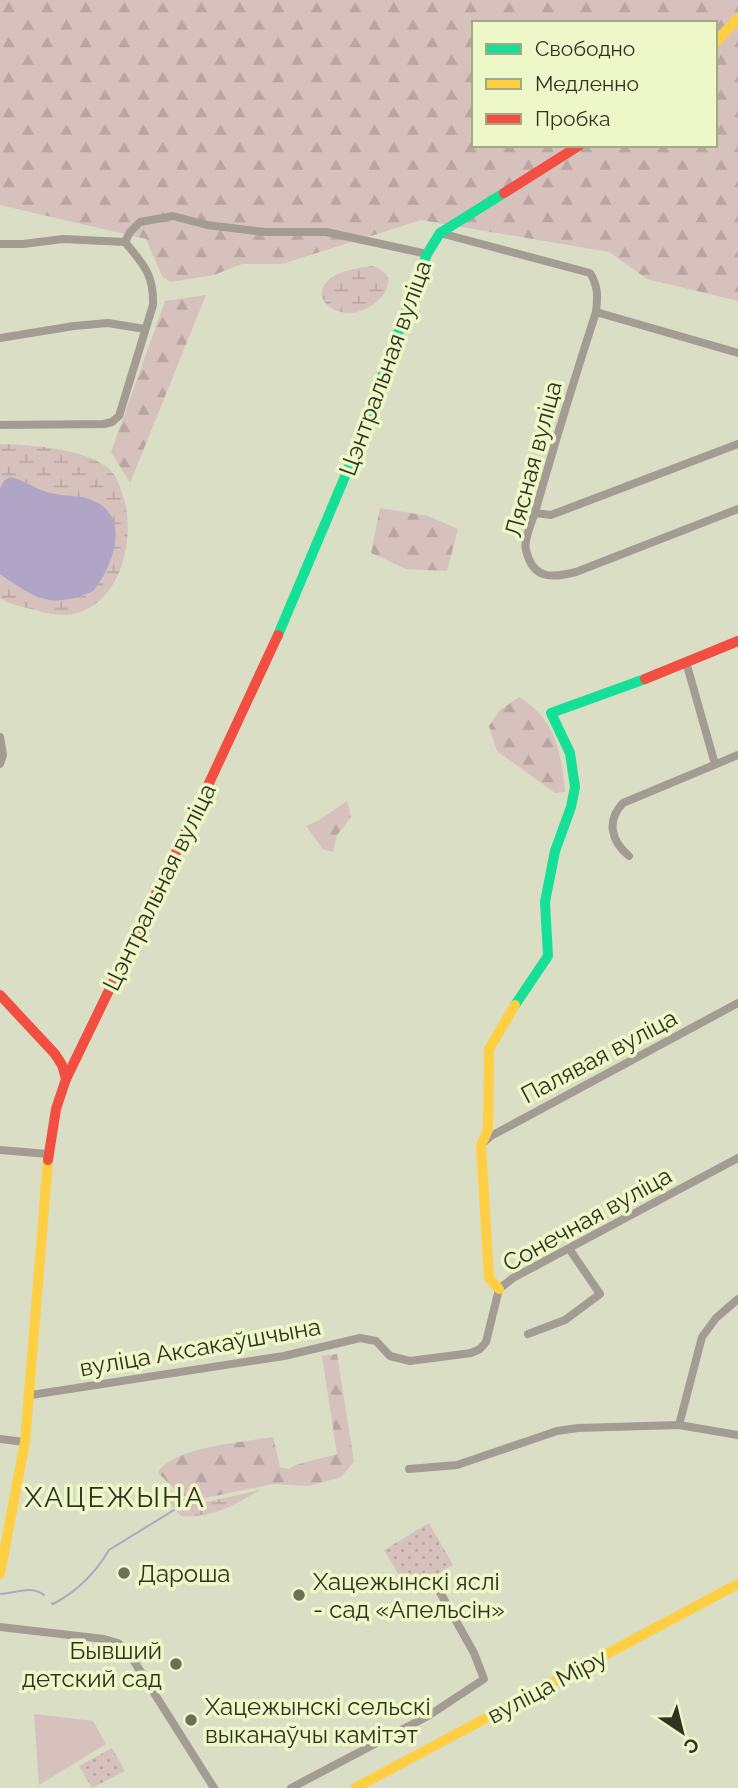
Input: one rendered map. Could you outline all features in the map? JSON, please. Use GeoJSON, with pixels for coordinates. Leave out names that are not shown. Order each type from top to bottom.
{"type":"FeatureCollection","features":[{"type":"Feature","properties":{"kind":"street"},"geometry":{"type":"LineString","coordinates":[[717,41],[738,19]]}},
{"type":"Feature","properties":{"kind":"street"},"geometry":{"type":"LineString","coordinates":[[440,233],[577,147]]}},
{"type":"Feature","properties":{"kind":"street"},"geometry":{"type":"LineString","coordinates":[[125,242],[140,222],[173,216],[207,225],[265,232],[326,232],[427,254]]}},
{"type":"Feature","properties":{"kind":"street","name":"Цэнтральная вуліца"},"geometry":{"type":"LineString","coordinates":[[0,1573],[4,1541],[25,1443],[31,1395],[48,1154],[56,1109],[66,1079],[236,726],[320,537],[358,446],[427,254],[440,233]]}},
{"type":"Feature","properties":{"kind":"street","name":"Лясная вуліца"},"geometry":{"type":"LineString","coordinates":[[440,233],[590,273],[596,283],[596,312],[560,422],[525,548],[534,568],[542,575],[555,577],[576,572],[738,509]]}},
{"type":"Feature","properties":{"kind":"street"},"geometry":{"type":"LineString","coordinates":[[0,244],[63,239],[125,242]]}},
{"type":"Feature","properties":{"kind":"street"},"geometry":{"type":"LineString","coordinates":[[0,425],[86,425],[112,422],[119,416],[153,305],[154,287],[149,274],[125,242]]}},
{"type":"Feature","properties":{"kind":"street"},"geometry":{"type":"LineString","coordinates":[[596,312],[738,352]]}},
{"type":"Feature","properties":{"kind":"street"},"geometry":{"type":"LineString","coordinates":[[0,338],[108,323],[145,329]]}},
{"type":"Feature","properties":{"kind":"street"},"geometry":{"type":"LineString","coordinates":[[535,513],[551,516],[738,443]]}},
{"type":"Feature","properties":{"kind":"street"},"geometry":{"type":"LineString","coordinates":[[499,1289],[489,1278],[481,1145],[488,1130],[489,1049],[504,1021],[548,956],[550,947],[544,920],[545,905],[556,847],[574,801],[575,788],[575,769],[551,713],[616,691],[738,641]]}},
{"type":"Feature","properties":{"kind":"street"},"geometry":{"type":"LineString","coordinates":[[686,662],[715,764]]}},
{"type":"Feature","properties":{"kind":"street"},"geometry":{"type":"LineString","coordinates":[[0,737],[3,755],[0,764]]}},
{"type":"Feature","properties":{"kind":"street"},"geometry":{"type":"LineString","coordinates":[[629,856],[618,847],[611,821],[615,811],[623,803],[738,755]]}},
{"type":"Feature","properties":{"kind":"street"},"geometry":{"type":"LineString","coordinates":[[0,995],[55,1054],[66,1079]]}},
{"type":"Feature","properties":{"kind":"street","name":"Палявая вуліца"},"geometry":{"type":"LineString","coordinates":[[481,1145],[491,1136],[738,1003]]}},
{"type":"Feature","properties":{"kind":"street"},"geometry":{"type":"LineString","coordinates":[[0,1150],[48,1154]]}},
{"type":"Feature","properties":{"kind":"street","name":"Сонечная вуліца"},"geometry":{"type":"LineString","coordinates":[[376,1341],[390,1356],[410,1361],[471,1353],[480,1349],[486,1342],[499,1289],[513,1278],[570,1250],[738,1158]]}},
{"type":"Feature","properties":{"kind":"street"},"geometry":{"type":"LineString","coordinates":[[528,1334],[565,1320],[600,1294],[570,1250]]}},
{"type":"Feature","properties":{"kind":"street"},"geometry":{"type":"LineString","coordinates":[[679,1425],[702,1336],[716,1318],[738,1299]]}},
{"type":"Feature","properties":{"kind":"street","name":"вуліца Аксакаўшчына"},"geometry":{"type":"LineString","coordinates":[[31,1395],[284,1356],[360,1338],[376,1341]]}},
{"type":"Feature","properties":{"kind":"street"},"geometry":{"type":"LineString","coordinates":[[409,1469],[457,1465],[557,1431],[679,1425],[738,1435]]}},
{"type":"Feature","properties":{"kind":"street"},"geometry":{"type":"LineString","coordinates":[[0,1439],[25,1443]]}},
{"type":"Feature","properties":{"kind":"street","name":"вуліца Міру"},"geometry":{"type":"LineString","coordinates":[[355,1788],[738,1584]]}},
{"type":"Feature","properties":{"kind":"street","name":"вуліца Міру"},"geometry":{"type":"LineString","coordinates":[[291,1788],[436,1712],[484,1679],[474,1653],[437,1587]]}},
{"type":"Feature","properties":{"kind":"street"},"geometry":{"type":"LineString","coordinates":[[0,1627],[118,1643],[127,1650],[214,1788]]}},
{"type":"Feature","properties":{"kind":"green space"},"geometry":{"type":"Polygon","coordinates":[[[0,0],[738,0],[738,301],[647,279],[609,252],[421,220],[282,264],[242,264],[214,275],[170,282],[162,276],[146,239],[0,205],[0,0]]]}},
{"type":"Feature","properties":{"kind":"green space"},"geometry":{"type":"Polygon","coordinates":[[[372,266],[383,271],[388,278],[384,294],[376,302],[357,312],[347,313],[334,309],[324,301],[322,290],[335,275],[372,266]]]}},
{"type":"Feature","properties":{"kind":"green space"},"geometry":{"type":"Polygon","coordinates":[[[206,295],[130,483],[111,452],[165,301],[206,295]]]}},
{"type":"Feature","properties":{"kind":"green space"},"geometry":{"type":"Polygon","coordinates":[[[0,444],[41,447],[85,456],[108,468],[115,477],[127,512],[126,547],[115,581],[93,606],[77,613],[56,614],[0,598],[0,444]]]}},
{"type":"Feature","properties":{"kind":"green space"},"geometry":{"type":"Polygon","coordinates":[[[380,508],[428,516],[458,529],[447,571],[406,569],[371,553],[380,508]]]}},
{"type":"Feature","properties":{"kind":"green space"},"geometry":{"type":"Polygon","coordinates":[[[519,697],[549,726],[558,750],[565,792],[555,793],[497,751],[489,726],[500,710],[519,697]]]}},
{"type":"Feature","properties":{"kind":"green space"},"geometry":{"type":"Polygon","coordinates":[[[347,801],[351,817],[337,835],[333,852],[323,849],[306,826],[347,801]]]}},
{"type":"Feature","properties":{"kind":"green space"},"geometry":{"type":"Polygon","coordinates":[[[337,1354],[354,1462],[341,1477],[309,1486],[273,1484],[200,1499],[181,1495],[158,1473],[166,1464],[193,1452],[273,1437],[280,1467],[289,1469],[337,1454],[322,1356],[337,1354]]]}},
{"type":"Feature","properties":{"kind":"green space"},"geometry":{"type":"Polygon","coordinates":[[[260,1490],[222,1509],[192,1516],[181,1516],[163,1494],[202,1503],[260,1490]]]}},
{"type":"Feature","properties":{"kind":"green space"},"geometry":{"type":"Polygon","coordinates":[[[429,1523],[453,1565],[409,1591],[384,1550],[429,1523]]]}},
{"type":"Feature","properties":{"kind":"green space"},"geometry":{"type":"Polygon","coordinates":[[[34,1714],[93,1721],[106,1744],[39,1785],[34,1714]]]}},
{"type":"Feature","properties":{"kind":"green space"},"geometry":{"type":"Polygon","coordinates":[[[112,1748],[125,1771],[92,1788],[79,1766],[112,1748]]]}},
{"type":"Feature","properties":{"kind":"shaded area"},"geometry":{"type":"Polygon","coordinates":[[[10,477],[46,492],[89,499],[106,509],[113,519],[115,544],[107,570],[93,591],[66,600],[44,599],[0,574],[0,488],[10,477]]]}},
{"type":"Feature","properties":{"kind":"waterway"},"geometry":{"type":"LineString","coordinates":[[52,1603],[70,1594],[85,1581],[109,1550],[174,1510]]}},
{"type":"Feature","properties":{"kind":"waterway"},"geometry":{"type":"LineString","coordinates":[[1,1594],[34,1590],[44,1595]]}},
{"type":"Feature","properties":{"kind":"traffic: fast"},"geometry":{"type":"LineString","coordinates":[[278,635],[349,467],[427,254],[440,233],[504,193]]}},
{"type":"Feature","properties":{"kind":"traffic: fast"},"geometry":{"type":"LineString","coordinates":[[515,1005],[548,956],[545,902],[555,851],[571,807],[575,787],[570,753],[551,713],[645,679]]}},
{"type":"Feature","properties":{"kind":"traffic: slow"},"geometry":{"type":"LineString","coordinates":[[717,41],[738,18]]}},
{"type":"Feature","properties":{"kind":"traffic: slow"},"geometry":{"type":"LineString","coordinates":[[499,1289],[489,1278],[481,1145],[488,1130],[489,1049],[515,1005]]}},
{"type":"Feature","properties":{"kind":"traffic: slow"},"geometry":{"type":"LineString","coordinates":[[0,1574],[25,1442],[48,1160]]}},
{"type":"Feature","properties":{"kind":"traffic: slow"},"geometry":{"type":"LineString","coordinates":[[355,1788],[738,1584]]}},
{"type":"Feature","properties":{"kind":"traffic: jam"},"geometry":{"type":"LineString","coordinates":[[504,193],[577,147]]}},
{"type":"Feature","properties":{"kind":"traffic: jam"},"geometry":{"type":"LineString","coordinates":[[48,1160],[56,1109],[66,1079],[278,635]]}},
{"type":"Feature","properties":{"kind":"traffic: jam"},"geometry":{"type":"LineString","coordinates":[[645,679],[738,641]]}},
{"type":"Feature","properties":{"kind":"traffic: jam"},"geometry":{"type":"LineString","coordinates":[[0,995],[55,1054],[66,1079]]}},
{"type":"Feature","properties":{"kind":"place","name":"Дароша"},"geometry":{"type":"Point","coordinates":[124,1573]}},
{"type":"Feature","properties":{"kind":"place","name":"Хацежынскі яслі - сад «Апельсін»"},"geometry":{"type":"Point","coordinates":[299,1595]}},
{"type":"Feature","properties":{"kind":"place","name":"Бывший детский сад"},"geometry":{"type":"Point","coordinates":[176,1664]}},
{"type":"Feature","properties":{"kind":"place","name":"Хацежынскі сельскі выканаўчы камітэт"},"geometry":{"type":"Point","coordinates":[191,1720]}},
{"type":"Feature","properties":{"kind":"district","name":"ХАЦЕЖЫНА"},"geometry":{"type":"Point","coordinates":[115,1497]}}]}
